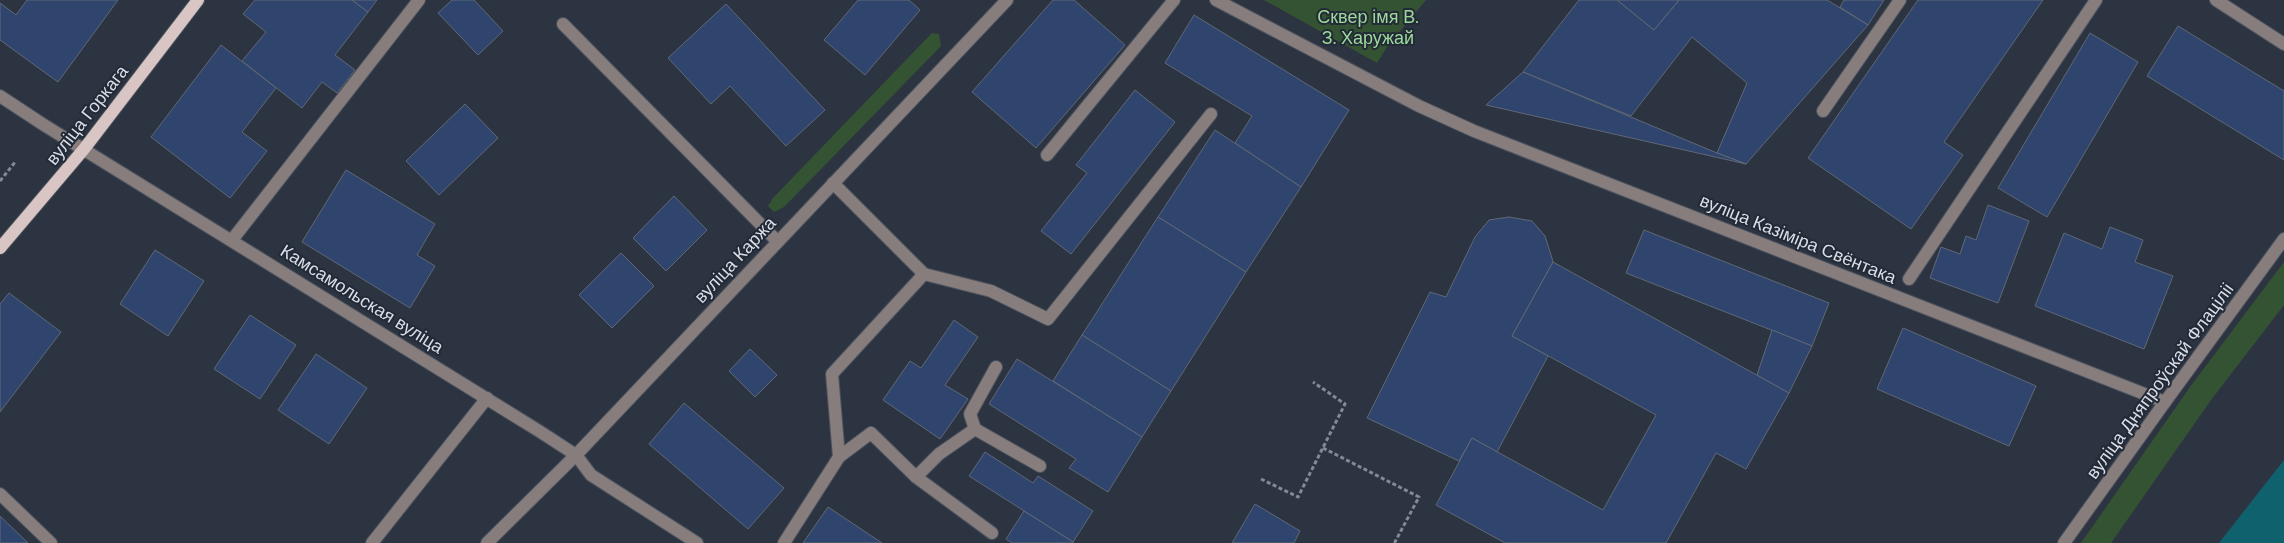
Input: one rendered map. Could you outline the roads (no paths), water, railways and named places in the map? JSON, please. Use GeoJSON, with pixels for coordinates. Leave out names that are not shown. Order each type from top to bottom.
{"type":"FeatureCollection","features":[{"type":"Feature","properties":{"kind":"main road","name":"вуліца Горкага"},"geometry":{"type":"LineString","coordinates":[[0,248],[84,149],[198,0]]}},
{"type":"Feature","properties":{"kind":"street"},"geometry":{"type":"LineString","coordinates":[[232,240],[419,0]]}},
{"type":"Feature","properties":{"kind":"street","name":"вуліца Каржа"},"geometry":{"type":"LineString","coordinates":[[487,543],[576,455],[1007,0]]}},
{"type":"Feature","properties":{"kind":"street"},"geometry":{"type":"LineString","coordinates":[[1047,155],[1174,0]]}},
{"type":"Feature","properties":{"kind":"street","name":"вуліца Казіміра Свёнтака"},"geometry":{"type":"LineString","coordinates":[[1216,0],[1419,106],[1483,134],[2164,402]]}},
{"type":"Feature","properties":{"kind":"street"},"geometry":{"type":"LineString","coordinates":[[1824,111],[1900,0]]}},
{"type":"Feature","properties":{"kind":"street"},"geometry":{"type":"LineString","coordinates":[[1909,279],[2096,0]]}},
{"type":"Feature","properties":{"kind":"street"},"geometry":{"type":"LineString","coordinates":[[2216,0],[2284,44]]}},
{"type":"Feature","properties":{"kind":"street"},"geometry":{"type":"LineString","coordinates":[[564,24],[777,241]]}},
{"type":"Feature","properties":{"kind":"street","name":"Камсамольская вуліца"},"geometry":{"type":"LineString","coordinates":[[0,96],[488,398],[576,455],[591,475],[697,543]]}},
{"type":"Feature","properties":{"kind":"street"},"geometry":{"type":"LineString","coordinates":[[833,183],[924,274],[991,291],[1048,319],[1211,114]]}},
{"type":"Feature","properties":{"kind":"street","name":"вуліца Дняпроўскай Флаціліі"},"geometry":{"type":"LineString","coordinates":[[2064,543],[2164,402],[2284,239]]}},
{"type":"Feature","properties":{"kind":"street"},"geometry":{"type":"LineString","coordinates":[[839,457],[832,374],[924,274]]}},
{"type":"Feature","properties":{"kind":"street"},"geometry":{"type":"LineString","coordinates":[[996,367],[970,414],[975,430],[1040,466]]}},
{"type":"Feature","properties":{"kind":"street"},"geometry":{"type":"LineString","coordinates":[[372,543],[488,398]]}},
{"type":"Feature","properties":{"kind":"street"},"geometry":{"type":"LineString","coordinates":[[916,477],[939,454],[975,430]]}},
{"type":"Feature","properties":{"kind":"street"},"geometry":{"type":"LineString","coordinates":[[784,543],[839,457],[871,433],[916,477],[992,534]]}},
{"type":"Feature","properties":{"kind":"street"},"geometry":{"type":"LineString","coordinates":[[0,494],[51,543]]}},
{"type":"Feature","properties":{"kind":"water"},"geometry":{"type":"Polygon","coordinates":[[[2284,460],[2284,543],[2219,543],[2284,460]]]}},
{"type":"Feature","properties":{"kind":"park label","name":"Сквер імя В. З. Харужай"},"geometry":{"type":"Point","coordinates":[1368,27]}}]}
